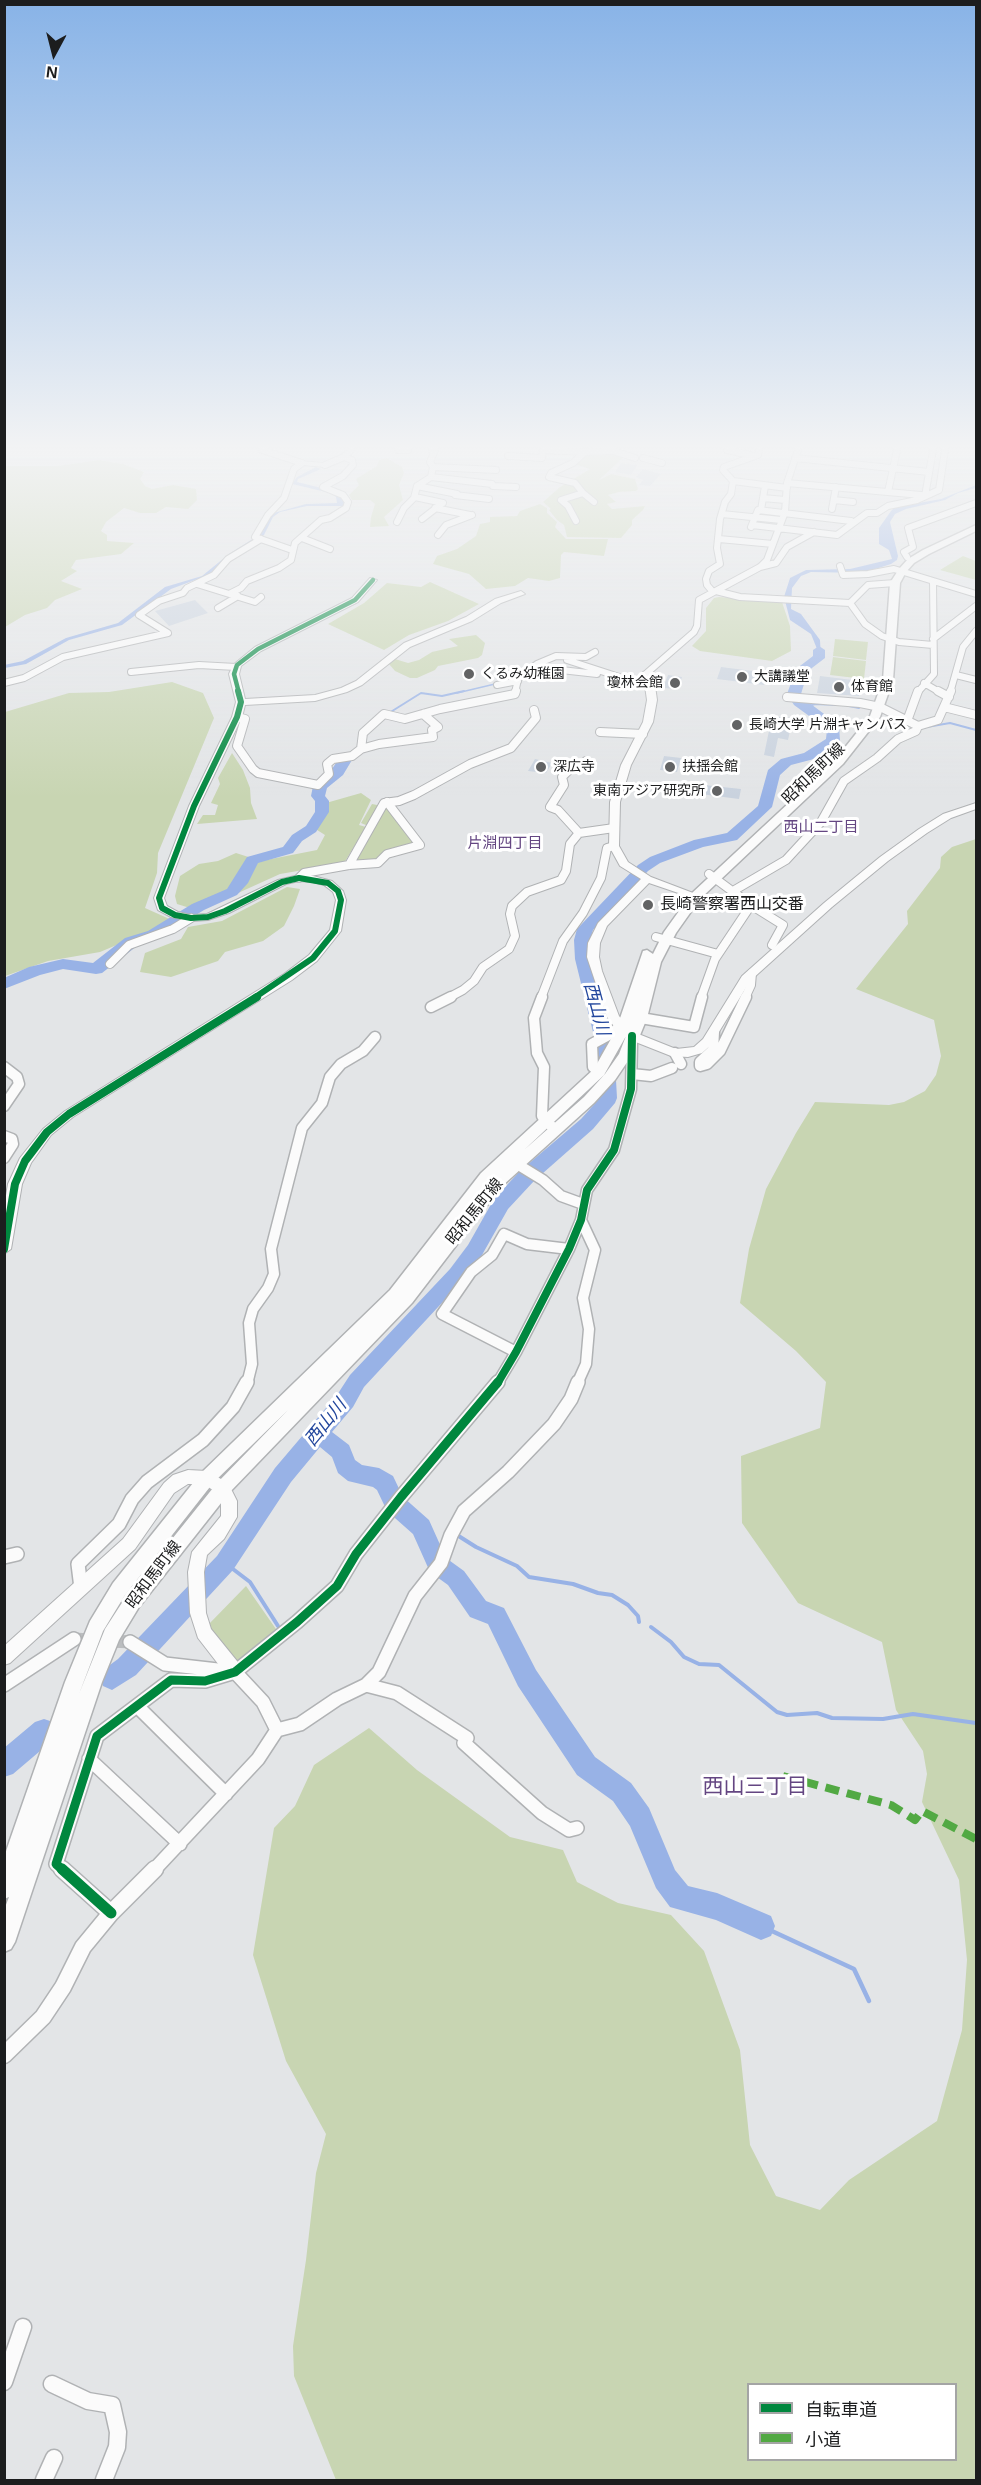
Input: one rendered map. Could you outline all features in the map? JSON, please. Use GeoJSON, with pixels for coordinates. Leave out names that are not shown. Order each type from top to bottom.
{"type":"FeatureCollection","features":[{"type":"Feature","properties":{"kind":"main road","name":"昭和馬町線"},"geometry":{"type":"LineString","coordinates":[[597,1081],[621,1032],[634,1017],[655,962],[661,938],[692,895],[839,762],[869,727],[888,680],[886,638],[891,583],[901,566]]}},
{"type":"Feature","properties":{"kind":"main road","name":"昭和馬町線"},"geometry":{"type":"LineString","coordinates":[[898,570],[904,566]]}},
{"type":"Feature","properties":{"kind":"main road","name":"昭和馬町線"},"geometry":{"type":"LineString","coordinates":[[4,1889],[74,1682],[96,1627],[119,1589],[215,1483],[395,1294],[467,1200],[516,1164],[550,1127],[625,1055],[621,1032]]}},
{"type":"Feature","properties":{"kind":"main road","name":"昭和馬町線"},"geometry":{"type":"LineString","coordinates":[[4,1942],[65,1760],[112,1635],[133,1600],[215,1483]]}},
{"type":"Feature","properties":{"kind":"street"},"geometry":{"type":"LineString","coordinates":[[4,683],[24,678],[63,657],[168,633],[139,615],[159,601],[183,593],[196,581],[214,575],[224,566]]}},
{"type":"Feature","properties":{"kind":"street"},"geometry":{"type":"LineString","coordinates":[[218,608],[247,581],[282,566]]}},
{"type":"Feature","properties":{"kind":"street"},"geometry":{"type":"LineString","coordinates":[[717,566],[709,571],[706,579],[707,585],[714,592],[740,597],[850,603],[868,585],[891,583]]}},
{"type":"Feature","properties":{"kind":"street"},"geometry":{"type":"LineString","coordinates":[[692,895],[647,879],[624,864],[614,846],[615,802],[626,765],[643,734],[652,700],[648,672],[696,629],[699,600],[764,566]]}},
{"type":"Feature","properties":{"kind":"street"},"geometry":{"type":"LineString","coordinates":[[840,567],[843,575],[898,570],[976,594]]}},
{"type":"Feature","properties":{"kind":"street"},"geometry":{"type":"LineString","coordinates":[[4,1249],[15,1184],[25,1161],[47,1132],[69,1114],[288,977],[313,958],[335,931],[342,900],[338,891],[328,883],[298,878],[282,882],[225,912],[208,917],[191,918],[175,915],[162,908],[159,898],[194,806],[237,717],[241,702],[234,674],[236,667],[249,654],[355,600],[373,580]]}},
{"type":"Feature","properties":{"kind":"street"},"geometry":{"type":"LineString","coordinates":[[907,721],[918,691],[934,674],[933,580]]}},
{"type":"Feature","properties":{"kind":"street"},"geometry":{"type":"LineString","coordinates":[[196,581],[255,603],[261,597]]}},
{"type":"Feature","properties":{"kind":"street"},"geometry":{"type":"LineString","coordinates":[[241,702],[315,698],[344,690],[359,683],[407,645],[469,619],[498,601],[521,594]]}},
{"type":"Feature","properties":{"kind":"street"},"geometry":{"type":"LineString","coordinates":[[850,603],[865,624],[886,638],[933,642],[976,606]]}},
{"type":"Feature","properties":{"kind":"street"},"geometry":{"type":"LineString","coordinates":[[733,891],[786,860],[821,822],[844,781],[877,758],[887,747],[918,727],[938,720],[949,697],[963,647],[976,631]]}},
{"type":"Feature","properties":{"kind":"street"},"geometry":{"type":"LineString","coordinates":[[90,640],[99,648]]}},
{"type":"Feature","properties":{"kind":"street"},"geometry":{"type":"LineString","coordinates":[[497,685],[518,681],[537,664],[556,656],[586,657],[595,652]]}},
{"type":"Feature","properties":{"kind":"street"},"geometry":{"type":"LineString","coordinates":[[561,657],[650,687]]}},
{"type":"Feature","properties":{"kind":"street"},"geometry":{"type":"LineString","coordinates":[[131,672],[199,665],[236,667]]}},
{"type":"Feature","properties":{"kind":"street"},"geometry":{"type":"LineString","coordinates":[[526,674],[552,669],[586,674],[608,674]]}},
{"type":"Feature","properties":{"kind":"street"},"geometry":{"type":"LineString","coordinates":[[586,674],[589,683]]}},
{"type":"Feature","properties":{"kind":"street"},"geometry":{"type":"LineString","coordinates":[[956,675],[976,680]]}},
{"type":"Feature","properties":{"kind":"street"},"geometry":{"type":"LineString","coordinates":[[362,749],[360,744],[363,733],[384,714],[405,719],[440,709],[515,694],[518,681]]}},
{"type":"Feature","properties":{"kind":"street"},"geometry":{"type":"LineString","coordinates":[[924,683],[949,697]]}},
{"type":"Feature","properties":{"kind":"street"},"geometry":{"type":"LineString","coordinates":[[787,697],[876,706],[918,727]]}},
{"type":"Feature","properties":{"kind":"street"},"geometry":{"type":"LineString","coordinates":[[944,707],[976,715]]}},
{"type":"Feature","properties":{"kind":"street"},"geometry":{"type":"LineString","coordinates":[[349,865],[384,803],[414,795],[463,767],[511,748],[536,718],[534,710]]}},
{"type":"Feature","properties":{"kind":"street"},"geometry":{"type":"LineString","coordinates":[[237,717],[245,719],[237,746],[258,773],[318,785],[329,774],[327,764],[333,759],[352,756],[362,749],[379,744],[433,737],[432,730],[438,726],[423,714]]}},
{"type":"Feature","properties":{"kind":"street"},"geometry":{"type":"LineString","coordinates":[[600,732],[643,734]]}},
{"type":"Feature","properties":{"kind":"street"},"geometry":{"type":"LineString","coordinates":[[579,833],[558,810],[550,807],[564,786],[562,777],[573,766],[582,765],[586,761]]}},
{"type":"Feature","properties":{"kind":"street"},"geometry":{"type":"LineString","coordinates":[[298,878],[304,873],[349,865],[378,863],[387,855],[420,845],[387,802]]}},
{"type":"Feature","properties":{"kind":"street"},"geometry":{"type":"LineString","coordinates":[[621,1032],[675,1053],[698,1050],[714,1032],[740,987],[752,973],[884,859],[947,816],[976,806]]}},
{"type":"Feature","properties":{"kind":"street"},"geometry":{"type":"LineString","coordinates":[[430,1007],[463,990],[474,981],[483,966],[509,949],[515,936],[510,914],[512,906],[527,892],[561,880],[566,871],[570,844],[579,833],[614,828]]}},
{"type":"Feature","properties":{"kind":"street"},"geometry":{"type":"LineString","coordinates":[[550,1127],[543,1116],[544,1067],[537,1053],[534,1018],[562,941],[583,913],[601,878],[607,848],[614,846]]}},
{"type":"Feature","properties":{"kind":"street"},"geometry":{"type":"LineString","coordinates":[[713,876],[783,925],[772,945]]}},
{"type":"Feature","properties":{"kind":"street"},"geometry":{"type":"LineString","coordinates":[[111,1912],[56,1864],[98,1736],[171,1680],[205,1681],[236,1672],[337,1586],[356,1554],[495,1387],[516,1352],[569,1249],[594,1177],[614,1150],[631,1089],[632,1074],[621,1032],[613,1017],[593,957],[594,944],[602,925],[647,879]]}},
{"type":"Feature","properties":{"kind":"street"},"geometry":{"type":"LineString","coordinates":[[597,1081],[593,1067],[592,1044],[621,1032],[634,1017],[694,1027],[704,987],[718,954],[752,904]]}},
{"type":"Feature","properties":{"kind":"street"},"geometry":{"type":"LineString","coordinates":[[110,964],[129,945],[172,929],[191,918]]}},
{"type":"Feature","properties":{"kind":"street"},"geometry":{"type":"LineString","coordinates":[[661,938],[718,954]]}},
{"type":"Feature","properties":{"kind":"street"},"geometry":{"type":"LineString","coordinates":[[714,1032],[713,1050],[700,1062],[700,1066],[707,1064],[720,1051],[751,985],[752,973]]}},
{"type":"Feature","properties":{"kind":"street"},"geometry":{"type":"LineString","coordinates":[[81,1588],[78,1564],[119,1524],[132,1499],[147,1482],[203,1440],[233,1407],[247,1384],[252,1364],[249,1323],[253,1309],[274,1274],[272,1247],[302,1128],[322,1103],[330,1077],[341,1064],[363,1051],[375,1037]]}},
{"type":"Feature","properties":{"kind":"street"},"geometry":{"type":"LineString","coordinates":[[632,1074],[651,1076],[677,1066],[675,1053]]}},
{"type":"Feature","properties":{"kind":"street"},"geometry":{"type":"LineString","coordinates":[[4,1067],[17,1077],[19,1084],[4,1106]]}},
{"type":"Feature","properties":{"kind":"street"},"geometry":{"type":"LineString","coordinates":[[4,1136],[12,1139],[13,1144],[4,1158]]}},
{"type":"Feature","properties":{"kind":"street"},"geometry":{"type":"LineString","coordinates":[[516,1164],[540,1178],[561,1196],[583,1204]]}},
{"type":"Feature","properties":{"kind":"street"},"geometry":{"type":"LineString","coordinates":[[4,2055],[43,2016],[63,1987],[83,1947],[111,1912],[180,1844],[258,1759],[277,1730],[300,1724],[337,1699],[366,1685],[379,1672],[415,1596],[439,1566],[451,1535],[464,1511],[508,1472],[554,1424],[578,1383],[586,1364],[589,1329],[583,1298],[595,1250],[580,1220]]}},
{"type":"Feature","properties":{"kind":"street"},"geometry":{"type":"LineString","coordinates":[[516,1352],[442,1314],[471,1272],[492,1255],[504,1234],[527,1244],[569,1249]]}},
{"type":"Feature","properties":{"kind":"street"},"geometry":{"type":"LineString","coordinates":[[4,1657],[129,1544],[169,1488],[178,1480],[188,1477],[215,1483],[230,1501],[230,1517],[218,1534],[200,1552],[196,1572],[198,1613],[204,1633],[263,1702],[277,1730]]}},
{"type":"Feature","properties":{"kind":"street"},"geometry":{"type":"LineString","coordinates":[[4,1685],[74,1639]]}},
{"type":"Feature","properties":{"kind":"street"},"geometry":{"type":"LineString","coordinates":[[130,1642],[155,1660],[165,1664],[236,1672]]}},
{"type":"Feature","properties":{"kind":"street"},"geometry":{"type":"LineString","coordinates":[[366,1685],[398,1693],[467,1738],[464,1743],[542,1813],[569,1830],[577,1828]]}},
{"type":"Feature","properties":{"kind":"street"},"geometry":{"type":"LineString","coordinates":[[138,1707],[226,1794]]}},
{"type":"Feature","properties":{"kind":"street"},"geometry":{"type":"LineString","coordinates":[[89,1759],[180,1844]]}},
{"type":"Feature","properties":{"kind":"street"},"geometry":{"type":"LineString","coordinates":[[4,2382],[23,2326]]}},
{"type":"Feature","properties":{"kind":"street"},"geometry":{"type":"LineString","coordinates":[[52,2384],[88,2402],[112,2405],[118,2432],[117,2447],[104,2481]]}},
{"type":"Feature","properties":{"kind":"street"},"geometry":{"type":"LineString","coordinates":[[44,2481],[54,2458]]}},
{"type":"Feature","properties":{"kind":"green space"},"geometry":{"type":"Polygon","coordinates":[[[5,566],[72,566],[71,568],[77,571],[61,581],[82,589],[55,600],[47,608],[25,615],[5,627],[5,566]]]}},
{"type":"Feature","properties":{"kind":"green space"},"geometry":{"type":"Polygon","coordinates":[[[440,566],[561,566],[560,578],[549,581],[528,578],[515,586],[486,589],[469,574],[440,566]]]}},
{"type":"Feature","properties":{"kind":"green space"},"geometry":{"type":"Polygon","coordinates":[[[947,566],[976,566],[976,580],[940,570],[947,566]]]}},
{"type":"Feature","properties":{"kind":"green space"},"geometry":{"type":"Polygon","coordinates":[[[430,582],[479,604],[448,621],[409,635],[384,650],[328,624],[364,603],[387,583],[421,587],[430,582]]]}},
{"type":"Feature","properties":{"kind":"green space"},"geometry":{"type":"Polygon","coordinates":[[[714,598],[782,602],[790,626],[791,651],[772,661],[700,651],[692,646],[706,631],[706,608],[714,598]]]}},
{"type":"Feature","properties":{"kind":"green space"},"geometry":{"type":"Polygon","coordinates":[[[476,635],[485,643],[482,655],[478,658],[438,666],[435,670],[417,678],[410,678],[395,671],[389,664],[395,659],[408,663],[419,660],[432,652],[458,646],[449,639],[476,635]]]}},
{"type":"Feature","properties":{"kind":"green space"},"geometry":{"type":"Polygon","coordinates":[[[835,639],[868,642],[866,660],[833,656],[835,639]]]}},
{"type":"Feature","properties":{"kind":"green space"},"geometry":{"type":"Polygon","coordinates":[[[833,657],[866,661],[864,679],[830,675],[833,657]]]}},
{"type":"Feature","properties":{"kind":"green space"},"geometry":{"type":"Polygon","coordinates":[[[172,682],[203,693],[214,718],[158,853],[157,873],[145,908],[174,921],[100,952],[48,961],[5,976],[5,712],[69,693],[109,692],[172,682]]]}},
{"type":"Feature","properties":{"kind":"green space"},"geometry":{"type":"Polygon","coordinates":[[[232,753],[243,770],[250,788],[251,803],[257,819],[197,824],[203,815],[215,815],[218,805],[211,803],[220,784],[218,778],[232,753]]]}},
{"type":"Feature","properties":{"kind":"green space"},"geometry":{"type":"Polygon","coordinates":[[[361,793],[371,800],[359,825],[366,827],[344,863],[280,874],[205,908],[190,908],[177,904],[175,896],[180,876],[199,864],[218,861],[236,853],[261,861],[317,850],[325,835],[314,828],[327,810],[326,803],[361,793]]]}},
{"type":"Feature","properties":{"kind":"green space"},"geometry":{"type":"Polygon","coordinates":[[[372,804],[387,807],[416,844],[378,861],[354,863],[373,828],[361,823],[372,804]]]}},
{"type":"Feature","properties":{"kind":"green space"},"geometry":{"type":"Polygon","coordinates":[[[976,839],[976,2480],[336,2480],[294,2376],[293,2346],[316,2173],[326,2134],[286,2061],[253,1955],[274,1828],[295,1806],[314,1765],[369,1728],[417,1770],[510,1837],[563,1850],[577,1882],[618,1903],[671,1915],[704,1951],[740,2050],[750,2145],[776,2196],[820,2210],[849,2180],[937,2121],[962,2030],[967,1960],[959,1880],[922,1802],[927,1774],[923,1751],[896,1710],[882,1642],[798,1603],[742,1523],[741,1456],[820,1428],[826,1382],[796,1351],[740,1303],[749,1249],[766,1189],[815,1102],[889,1105],[904,1102],[925,1091],[936,1075],[941,1056],[934,1020],[856,989],[908,924],[907,911],[940,868],[941,857],[952,847],[976,839]]]}},
{"type":"Feature","properties":{"kind":"green space"},"geometry":{"type":"Polygon","coordinates":[[[287,887],[300,889],[294,906],[284,926],[263,941],[225,952],[218,961],[171,977],[140,972],[145,953],[181,939],[188,927],[222,921],[287,887]]]}},
{"type":"Feature","properties":{"kind":"green space"},"geometry":{"type":"Polygon","coordinates":[[[246,1586],[278,1632],[237,1663],[208,1625],[246,1586]]]}},
{"type":"Feature","properties":{"kind":"water"},"geometry":{"type":"Polygon","coordinates":[[[214,566],[222,566],[211,574],[171,589],[122,625],[69,640],[26,664],[5,668],[4,665],[23,661],[66,638],[118,623],[165,587],[202,576],[214,566]]]}},
{"type":"Feature","properties":{"kind":"water"},"geometry":{"type":"Polygon","coordinates":[[[863,566],[885,566],[863,573],[811,572],[801,576],[792,588],[791,609],[801,614],[820,640],[821,659],[808,667],[802,666],[818,656],[811,634],[790,620],[784,597],[790,578],[806,570],[850,569],[863,566]]]}},
{"type":"Feature","properties":{"kind":"building"},"geometry":{"type":"Polygon","coordinates":[[[195,600],[208,613],[169,626],[155,611],[195,600]]]}},
{"type":"Feature","properties":{"kind":"building","name":"大講議堂"},"geometry":{"type":"Polygon","coordinates":[[[721,667],[761,672],[761,675],[766,676],[764,685],[717,679],[721,667]]]}},
{"type":"Feature","properties":{"kind":"building","name":"瓊林会館"},"geometry":{"type":"Polygon","coordinates":[[[668,675],[682,677],[678,689],[663,688],[668,675]]]}},
{"type":"Feature","properties":{"kind":"building","name":"体育館"},"geometry":{"type":"Polygon","coordinates":[[[820,676],[861,681],[859,696],[817,693],[820,676]]]}},
{"type":"Feature","properties":{"kind":"building"},"geometry":{"type":"Polygon","coordinates":[[[772,716],[793,718],[788,740],[778,738],[774,757],[764,755],[772,716]]]}},
{"type":"Feature","properties":{"kind":"building","name":"扶揺会館"},"geometry":{"type":"Polygon","coordinates":[[[664,756],[681,758],[677,772],[660,770],[664,756]]]}},
{"type":"Feature","properties":{"kind":"building","name":"深広寺"},"geometry":{"type":"Polygon","coordinates":[[[535,759],[552,763],[546,773],[528,771],[535,759]]]}},
{"type":"Feature","properties":{"kind":"building","name":"東南アジア研究所"},"geometry":{"type":"Polygon","coordinates":[[[695,784],[741,789],[739,799],[693,793],[695,784]]]}},
{"type":"Feature","properties":{"kind":"waterway","name":"西山川"},"geometry":{"type":"LineString","coordinates":[[318,1433],[345,1401],[357,1381],[457,1274],[475,1250],[501,1204],[527,1176],[587,1124],[606,1103],[608,1098],[605,1044],[583,959],[582,940],[585,929],[643,868],[655,860],[699,843],[732,837],[765,807],[773,773],[786,762],[809,756],[833,741],[834,728],[799,702],[794,694],[802,669],[819,658],[819,650]]}},
{"type":"Feature","properties":{"kind":"waterway"},"geometry":{"type":"LineString","coordinates":[[457,693],[495,684]]}},
{"type":"Feature","properties":{"kind":"waterway"},"geometry":{"type":"LineString","coordinates":[[389,713],[421,693],[442,696],[464,691]]}},
{"type":"Feature","properties":{"kind":"waterway"},"geometry":{"type":"LineString","coordinates":[[806,707],[815,704],[839,705]]}},
{"type":"Feature","properties":{"kind":"waterway"},"geometry":{"type":"LineString","coordinates":[[849,706],[859,708]]}},
{"type":"Feature","properties":{"kind":"waterway"},"geometry":{"type":"LineString","coordinates":[[898,721],[914,727]]}},
{"type":"Feature","properties":{"kind":"waterway"},"geometry":{"type":"LineString","coordinates":[[921,728],[950,723],[976,730]]}},
{"type":"Feature","properties":{"kind":"waterway"},"geometry":{"type":"LineString","coordinates":[[4,984],[35,971],[63,964],[96,969],[131,942],[154,934],[198,907],[232,892],[240,883],[252,860],[288,850],[297,838],[311,829],[322,812],[322,801],[318,796],[320,786],[338,772],[345,760]]}},
{"type":"Feature","properties":{"kind":"waterway","name":"西山川"},"geometry":{"type":"LineString","coordinates":[[112,1678],[127,1667],[225,1563],[283,1475],[318,1433]]}},
{"type":"Feature","properties":{"kind":"waterway"},"geometry":{"type":"LineString","coordinates":[[318,1433],[341,1452],[346,1466],[356,1474],[379,1478],[385,1483],[395,1504],[421,1527],[438,1565],[456,1578],[478,1609],[496,1616],[527,1678],[586,1766],[622,1792],[640,1817],[665,1879],[680,1897],[717,1907],[761,1926]]}},
{"type":"Feature","properties":{"kind":"waterway"},"geometry":{"type":"LineString","coordinates":[[421,1527],[427,1529]]}},
{"type":"Feature","properties":{"kind":"waterway"},"geometry":{"type":"LineString","coordinates":[[457,1535],[476,1547],[517,1566],[529,1577],[573,1584],[598,1593],[612,1595],[628,1605],[638,1616],[639,1622]]}},
{"type":"Feature","properties":{"kind":"waterway"},"geometry":{"type":"LineString","coordinates":[[225,1563],[250,1582],[278,1626]]}},
{"type":"Feature","properties":{"kind":"waterway"},"geometry":{"type":"LineString","coordinates":[[651,1627],[671,1642],[684,1657],[699,1664],[719,1665],[777,1712],[787,1715],[817,1713],[832,1718],[883,1719],[913,1714],[976,1723]]}},
{"type":"Feature","properties":{"kind":"waterway","name":"西山川"},"geometry":{"type":"LineString","coordinates":[[4,1765],[44,1731]]}},
{"type":"Feature","properties":{"kind":"waterway"},"geometry":{"type":"LineString","coordinates":[[761,1926],[854,1969],[869,2001]]}},
{"type":"Feature","properties":{"kind":"tunnel"},"geometry":{"type":"LineString","coordinates":[[74,1639],[130,1642]]}},
{"type":"Feature","properties":{"kind":"marked path"},"geometry":{"type":"LineString","coordinates":[[783,1776],[891,1805],[915,1820],[922,1811],[976,1839]]}},
{"type":"Feature","properties":{"kind":"cycle path"},"geometry":{"type":"LineString","coordinates":[[4,1249],[15,1184],[25,1161],[47,1132],[69,1114],[288,977],[313,958],[335,931],[341,900],[338,891],[328,883],[313,879],[299,878],[282,882],[225,911],[208,917],[191,918],[175,915],[162,908],[159,898],[194,806],[237,717],[241,702],[234,674],[237,665],[258,649],[355,600],[373,580]]}},
{"type":"Feature","properties":{"kind":"cycle path"},"geometry":{"type":"LineString","coordinates":[[111,1913],[56,1864],[97,1736],[171,1680],[205,1681],[235,1672],[297,1622],[337,1586],[356,1554],[401,1497],[495,1387],[516,1352],[569,1249],[581,1220],[587,1190],[614,1150],[631,1089],[632,1036]]}},
{"type":"Feature","properties":{"kind":"place","name":"くるみ幼稚園"},"geometry":{"type":"Point","coordinates":[469,674]}},
{"type":"Feature","properties":{"kind":"place","name":"大講議堂"},"geometry":{"type":"Point","coordinates":[742,677]}},
{"type":"Feature","properties":{"kind":"place","name":"瓊林会館"},"geometry":{"type":"Point","coordinates":[675,683]}},
{"type":"Feature","properties":{"kind":"place","name":"体育館"},"geometry":{"type":"Point","coordinates":[839,687]}},
{"type":"Feature","properties":{"kind":"place","name":"長崎大学 片淵キャンパス"},"geometry":{"type":"Point","coordinates":[737,725]}},
{"type":"Feature","properties":{"kind":"place","name":"深広寺"},"geometry":{"type":"Point","coordinates":[541,767]}},
{"type":"Feature","properties":{"kind":"place","name":"扶揺会館"},"geometry":{"type":"Point","coordinates":[670,767]}},
{"type":"Feature","properties":{"kind":"place","name":"東南アジア研究所"},"geometry":{"type":"Point","coordinates":[717,791]}},
{"type":"Feature","properties":{"kind":"place","name":"長崎警察署西山交番"},"geometry":{"type":"Point","coordinates":[648,905]}},
{"type":"Feature","properties":{"kind":"district","name":"西山二丁目"},"geometry":{"type":"Point","coordinates":[821,828]}},
{"type":"Feature","properties":{"kind":"district","name":"片淵四丁目"},"geometry":{"type":"Point","coordinates":[505,844]}},
{"type":"Feature","properties":{"kind":"district","name":"西山三丁目"},"geometry":{"type":"Point","coordinates":[755,1787]}}]}
